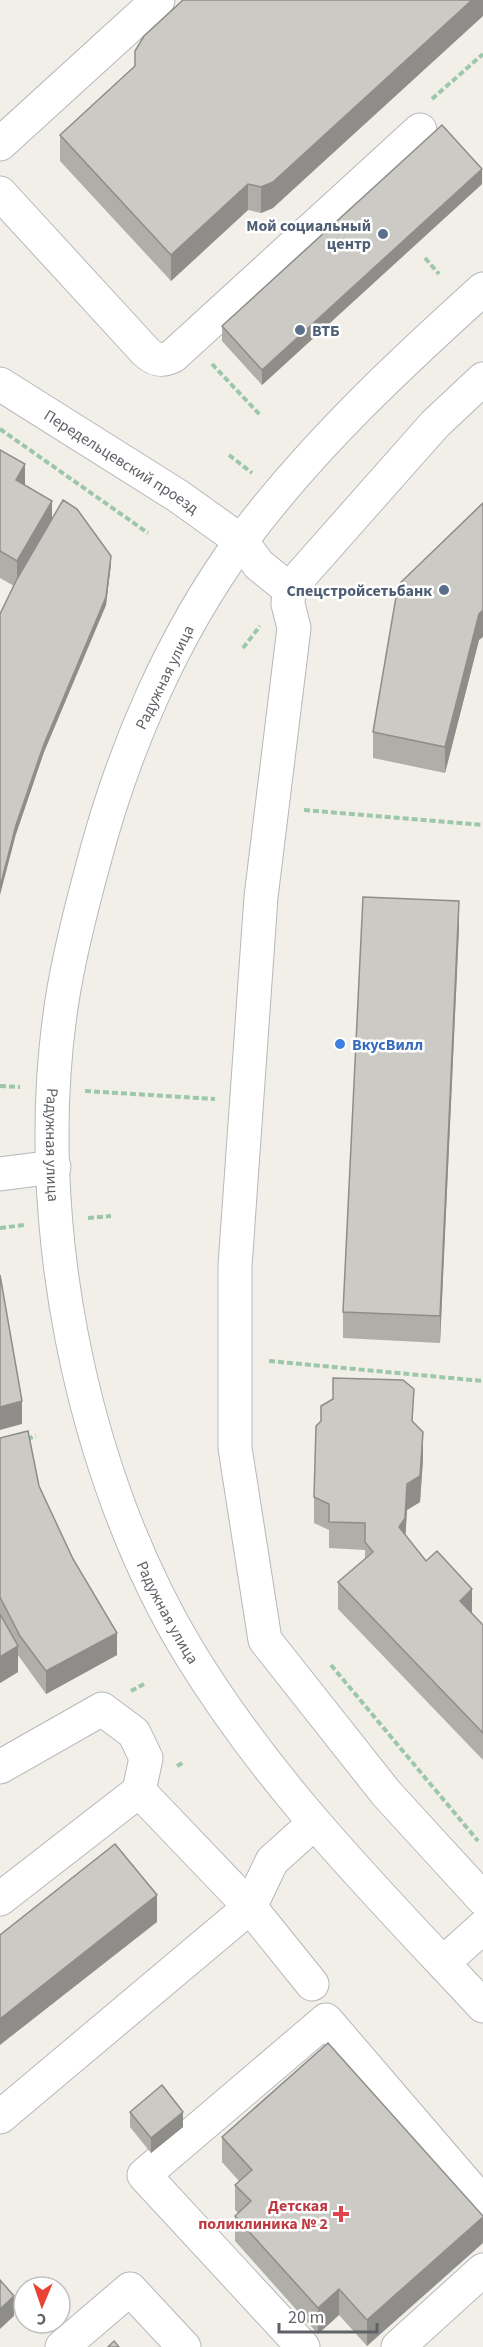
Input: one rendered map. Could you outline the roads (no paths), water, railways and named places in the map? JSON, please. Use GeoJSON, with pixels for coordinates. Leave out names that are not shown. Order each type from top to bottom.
{"type":"FeatureCollection","features":[{"type":"Feature","properties":{"kind":"street"},"geometry":{"type":"LineString","coordinates":[[0,144],[158,0]]}},
{"type":"Feature","properties":{"kind":"street"},"geometry":{"type":"LineString","coordinates":[[0,193],[150,356],[166,360],[420,130]]}},
{"type":"Feature","properties":{"kind":"street","name":"Радужная улица"},"geometry":{"type":"LineString","coordinates":[[483,289],[417,349],[337,430],[241,541],[174,652],[139,725],[115,789],[82,907],[61,1005],[54,1089],[54,1167],[60,1262],[79,1367],[94,1429],[121,1509],[163,1604],[188,1652],[244,1738],[313,1824],[483,2006]]}},
{"type":"Feature","properties":{"kind":"street"},"geometry":{"type":"LineString","coordinates":[[483,379],[435,424],[289,589],[288,604],[294,628],[261,897],[235,1266],[235,1448],[265,1641],[386,1793],[483,1899]]}},
{"type":"Feature","properties":{"kind":"street","name":"Передельцевский проезд"},"geometry":{"type":"LineString","coordinates":[[0,384],[178,496],[241,541],[259,565],[289,589]]}},
{"type":"Feature","properties":{"kind":"street"},"geometry":{"type":"LineString","coordinates":[[0,1174],[54,1167]]}},
{"type":"Feature","properties":{"kind":"street"},"geometry":{"type":"LineString","coordinates":[[0,1767],[102,1709],[134,1733],[146,1758],[139,1791],[0,1899]]}},
{"type":"Feature","properties":{"kind":"street"},"geometry":{"type":"LineString","coordinates":[[139,1791],[250,1907],[312,1984]]}},
{"type":"Feature","properties":{"kind":"street"},"geometry":{"type":"LineString","coordinates":[[0,2117],[250,1907],[272,1861],[313,1824]]}},
{"type":"Feature","properties":{"kind":"street"},"geometry":{"type":"LineString","coordinates":[[443,1963],[483,1927]]}},
{"type":"Feature","properties":{"kind":"street"},"geometry":{"type":"LineString","coordinates":[[303,2347],[144,2175],[326,2020],[483,2203]]}},
{"type":"Feature","properties":{"kind":"street"},"geometry":{"type":"LineString","coordinates":[[398,2347],[483,2270]]}},
{"type":"Feature","properties":{"kind":"street"},"geometry":{"type":"LineString","coordinates":[[62,2347],[130,2289],[184,2347]]}},
{"type":"Feature","properties":{"kind":"place","name":"Мой социальный центр"},"geometry":{"type":"Point","coordinates":[383,234]}},
{"type":"Feature","properties":{"kind":"place","name":"ВТБ"},"geometry":{"type":"Point","coordinates":[300,330]}},
{"type":"Feature","properties":{"kind":"place","name":"Спецстройсетьбанк"},"geometry":{"type":"Point","coordinates":[444,590]}},
{"type":"Feature","properties":{"kind":"place","name":"ВкусВилл"},"geometry":{"type":"Point","coordinates":[340,1044]}},
{"type":"Feature","properties":{"kind":"place","name":"Детская поликлиника № 2"},"geometry":{"type":"Point","coordinates":[341,2214]}}]}
